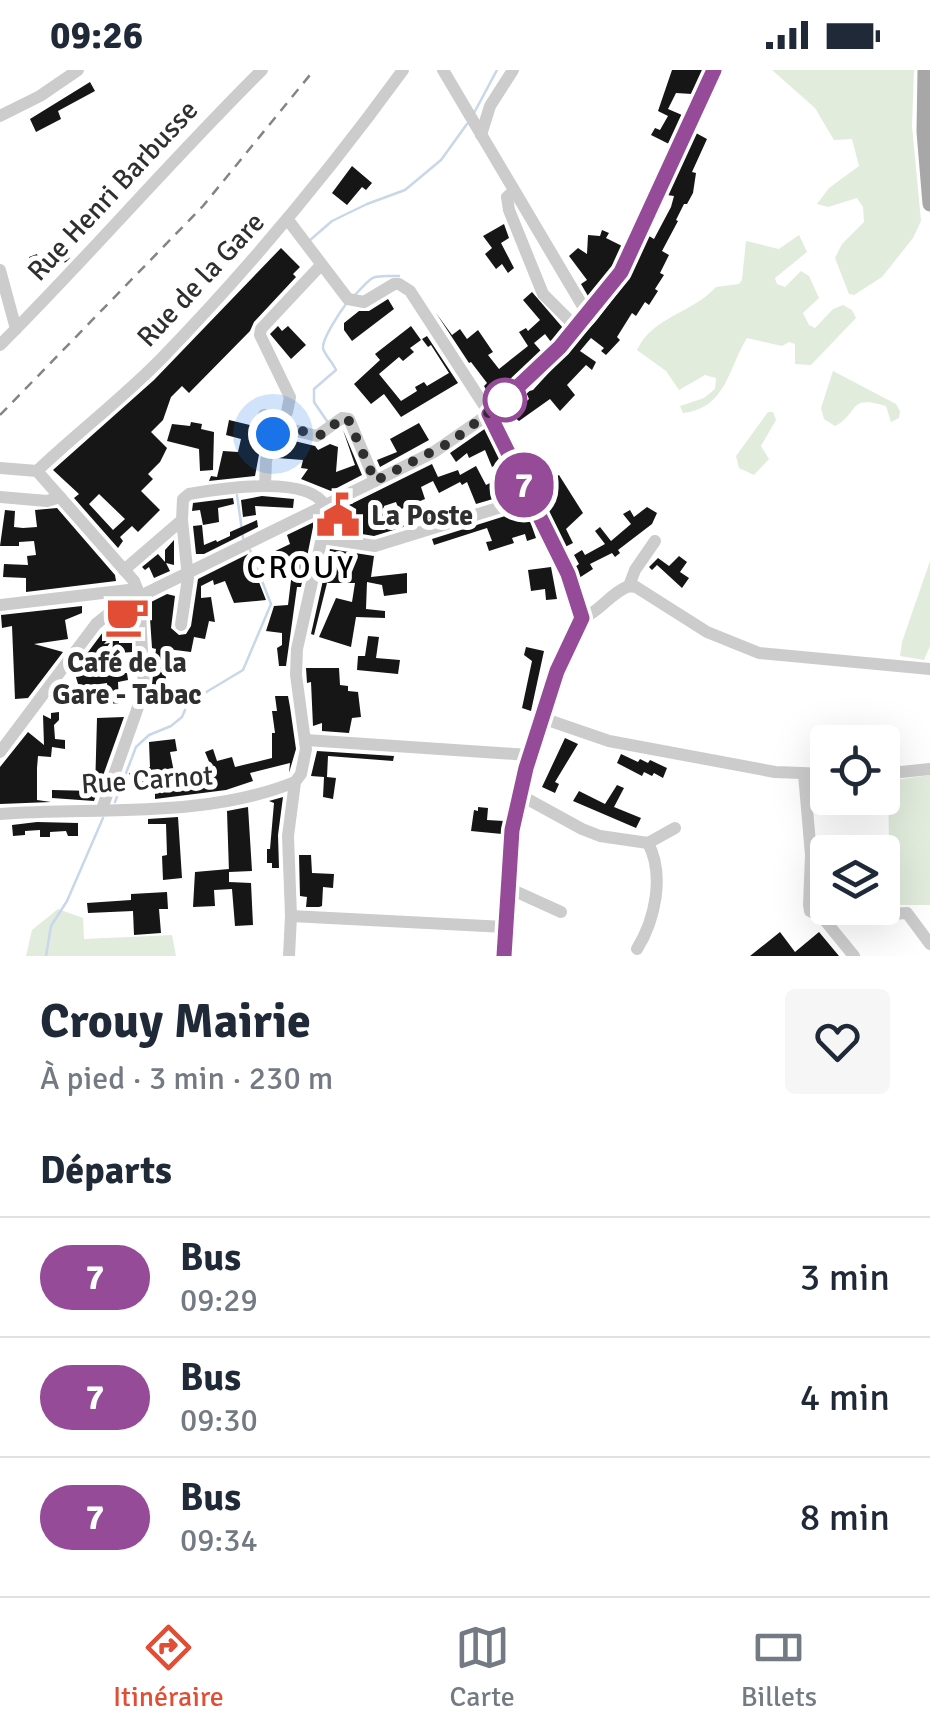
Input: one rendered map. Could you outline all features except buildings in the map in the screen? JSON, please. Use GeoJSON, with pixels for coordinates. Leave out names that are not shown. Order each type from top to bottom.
{"type":"FeatureCollection","features":[{"type":"Feature","properties":{"kind":"main road"},"geometry":{"type":"LineString","coordinates":[[925,70],[924,132],[930,204]]}},
{"type":"Feature","properties":{"kind":"street"},"geometry":{"type":"LineString","coordinates":[[0,116],[40,96],[78,70]]}},
{"type":"Feature","properties":{"kind":"street","name":"Rue Henri Barbusse"},"geometry":{"type":"LineString","coordinates":[[0,345],[214,116],[262,70]]}},
{"type":"Feature","properties":{"kind":"street"},"geometry":{"type":"LineString","coordinates":[[443,70],[588,314]]}},
{"type":"Feature","properties":{"kind":"street"},"geometry":{"type":"LineString","coordinates":[[474,123],[490,106],[512,70]]}},
{"type":"Feature","properties":{"kind":"street"},"geometry":{"type":"LineString","coordinates":[[0,606],[138,591],[375,481],[451,442],[489,414],[577,328],[621,272],[714,70]]}},
{"type":"Feature","properties":{"kind":"street","name":"Rue de la Gare"},"geometry":{"type":"LineString","coordinates":[[36,471],[96,422],[163,357],[288,220],[404,71]]}},
{"type":"Feature","properties":{"kind":"street"},"geometry":{"type":"LineString","coordinates":[[514,192],[507,197],[509,210],[543,294],[577,328]]}},
{"type":"Feature","properties":{"kind":"street"},"geometry":{"type":"LineString","coordinates":[[288,220],[348,299],[364,302],[394,284],[410,291],[489,414],[568,574],[582,618]]}},
{"type":"Feature","properties":{"kind":"street"},"geometry":{"type":"LineString","coordinates":[[266,486],[266,461],[290,397],[256,333],[321,265]]}},
{"type":"Feature","properties":{"kind":"street"},"geometry":{"type":"LineString","coordinates":[[0,270],[16,328]]}},
{"type":"Feature","properties":{"kind":"street"},"geometry":{"type":"LineString","coordinates":[[264,415],[276,426],[318,436],[342,418],[348,419],[375,481]]}},
{"type":"Feature","properties":{"kind":"street"},"geometry":{"type":"LineString","coordinates":[[445,428],[451,442]]}},
{"type":"Feature","properties":{"kind":"street"},"geometry":{"type":"LineString","coordinates":[[0,468],[36,471],[138,591],[144,690],[102,809]]}},
{"type":"Feature","properties":{"kind":"street"},"geometry":{"type":"LineString","coordinates":[[181,626],[188,571],[183,499],[189,494],[244,486],[266,486],[322,499],[322,538],[296,649],[306,740],[295,782],[288,836],[292,916],[288,956]]}},
{"type":"Feature","properties":{"kind":"street"},"geometry":{"type":"LineString","coordinates":[[0,497],[47,501],[60,497]]}},
{"type":"Feature","properties":{"kind":"street"},"geometry":{"type":"LineString","coordinates":[[322,538],[374,546],[530,498]]}},
{"type":"Feature","properties":{"kind":"street"},"geometry":{"type":"LineString","coordinates":[[124,570],[182,520]]}},
{"type":"Feature","properties":{"kind":"street"},"geometry":{"type":"LineString","coordinates":[[504,956],[512,830],[529,755],[557,671],[582,618],[629,586],[655,541]]}},
{"type":"Feature","properties":{"kind":"street"},"geometry":{"type":"LineString","coordinates":[[629,586],[707,632],[758,653],[930,670]]}},
{"type":"Feature","properties":{"kind":"street"},"geometry":{"type":"LineString","coordinates":[[0,752],[96,624],[138,591]]}},
{"type":"Feature","properties":{"kind":"street"},"geometry":{"type":"LineString","coordinates":[[542,718],[609,741],[775,772],[810,774]]}},
{"type":"Feature","properties":{"kind":"street"},"geometry":{"type":"LineString","coordinates":[[306,740],[529,755]]}},
{"type":"Feature","properties":{"kind":"street"},"geometry":{"type":"LineString","coordinates":[[900,772],[930,769]]}},
{"type":"Feature","properties":{"kind":"street"},"geometry":{"type":"LineString","coordinates":[[804,774],[810,843]]}},
{"type":"Feature","properties":{"kind":"street","name":"Rue Carnot"},"geometry":{"type":"LineString","coordinates":[[0,814],[169,808],[216,802],[295,782]]}},
{"type":"Feature","properties":{"kind":"street"},"geometry":{"type":"LineString","coordinates":[[520,795],[600,836],[648,843],[674,828]]}},
{"type":"Feature","properties":{"kind":"street"},"geometry":{"type":"LineString","coordinates":[[637,950],[653,922],[656,860],[648,843]]}},
{"type":"Feature","properties":{"kind":"street"},"geometry":{"type":"LineString","coordinates":[[810,880],[810,911]]}},
{"type":"Feature","properties":{"kind":"street"},"geometry":{"type":"LineString","coordinates":[[508,888],[561,912]]}},
{"type":"Feature","properties":{"kind":"street"},"geometry":{"type":"LineString","coordinates":[[900,913],[907,913],[930,944]]}},
{"type":"Feature","properties":{"kind":"street"},"geometry":{"type":"LineString","coordinates":[[292,916],[505,927]]}},
{"type":"Feature","properties":{"kind":"street"},"geometry":{"type":"LineString","coordinates":[[829,925],[854,956]]}},
{"type":"Feature","properties":{"kind":"green space"},"geometry":{"type":"Polygon","coordinates":[[[772,70],[914,70],[912,126],[921,221],[913,238],[882,277],[854,295],[849,294],[835,258],[842,244],[864,222],[863,207],[857,198],[828,207],[817,204],[829,188],[859,166],[852,139],[834,140],[815,108],[772,70]]]}},
{"type":"Feature","properties":{"kind":"green space"},"geometry":{"type":"Polygon","coordinates":[[[799,235],[807,252],[775,278],[777,284],[785,287],[801,271],[809,276],[819,298],[803,313],[815,328],[833,309],[843,305],[856,318],[811,365],[795,364],[795,344],[782,346],[747,338],[718,395],[698,410],[683,413],[680,406],[704,398],[715,389],[716,378],[705,375],[679,390],[666,371],[637,350],[644,339],[716,287],[739,284],[746,241],[779,249],[799,235]]]}},
{"type":"Feature","properties":{"kind":"green space"},"geometry":{"type":"Polygon","coordinates":[[[833,371],[896,404],[899,418],[891,422],[886,406],[865,402],[835,426],[824,419],[821,408],[833,371]]]}},
{"type":"Feature","properties":{"kind":"green space"},"geometry":{"type":"Polygon","coordinates":[[[768,412],[773,412],[776,420],[761,446],[769,459],[754,475],[739,468],[736,456],[768,412]]]}},
{"type":"Feature","properties":{"kind":"green space"},"geometry":{"type":"Polygon","coordinates":[[[930,561],[930,646],[924,660],[900,656],[902,642],[930,561]]]}},
{"type":"Feature","properties":{"kind":"green space"},"geometry":{"type":"Polygon","coordinates":[[[930,775],[930,905],[900,905],[900,835],[889,835],[889,815],[900,815],[900,779],[930,775]]]}},
{"type":"Feature","properties":{"kind":"green space"},"geometry":{"type":"Polygon","coordinates":[[[58,909],[83,918],[84,939],[172,935],[176,956],[26,956],[32,930],[58,909]]]}},
{"type":"Feature","properties":{"kind":"waterway"},"geometry":{"type":"LineString","coordinates":[[474,113],[497,70]]}},
{"type":"Feature","properties":{"kind":"waterway"},"geometry":{"type":"LineString","coordinates":[[309,241],[332,221],[405,190],[441,160],[467,124]]}},
{"type":"Feature","properties":{"kind":"waterway"},"geometry":{"type":"LineString","coordinates":[[355,295],[374,277],[399,276]]}},
{"type":"Feature","properties":{"kind":"waterway"},"geometry":{"type":"LineString","coordinates":[[329,424],[314,402],[314,389],[336,370],[323,344],[346,304]]}},
{"type":"Feature","properties":{"kind":"waterway"},"geometry":{"type":"LineString","coordinates":[[237,495],[243,538]]}},
{"type":"Feature","properties":{"kind":"waterway"},"geometry":{"type":"LineString","coordinates":[[115,802],[136,747],[182,717],[188,703],[243,670],[271,604],[250,550]]}},
{"type":"Feature","properties":{"kind":"waterway"},"geometry":{"type":"LineString","coordinates":[[46,956],[51,926],[67,901],[103,818]]}},
{"type":"Feature","properties":{"kind":"railway"},"geometry":{"type":"LineString","coordinates":[[0,415],[203,206],[314,70]]}},
{"type":"Feature","properties":{"kind":"bus line","name":"7"},"geometry":{"type":"LineString","coordinates":[[504,956],[512,830],[526,768],[557,671],[582,618],[568,574],[489,414],[560,347],[608,292],[621,272],[714,70]]}},
{"type":"Feature","properties":{"kind":"place","name":"La Poste"},"geometry":{"type":"Point","coordinates":[338,515]}},
{"type":"Feature","properties":{"kind":"place","name":"Café de la Gare - Tabac"},"geometry":{"type":"Point","coordinates":[127,616]}},
{"type":"Feature","properties":{"kind":"district","name":"CROUY"},"geometry":{"type":"Point","coordinates":[301,567]}},
{"type":"Feature","properties":{"kind":"route"},"geometry":{"type":"LineString","coordinates":[[273,434],[276,426],[318,436],[342,418],[348,419],[375,481],[451,442],[505,400]]}}]}
